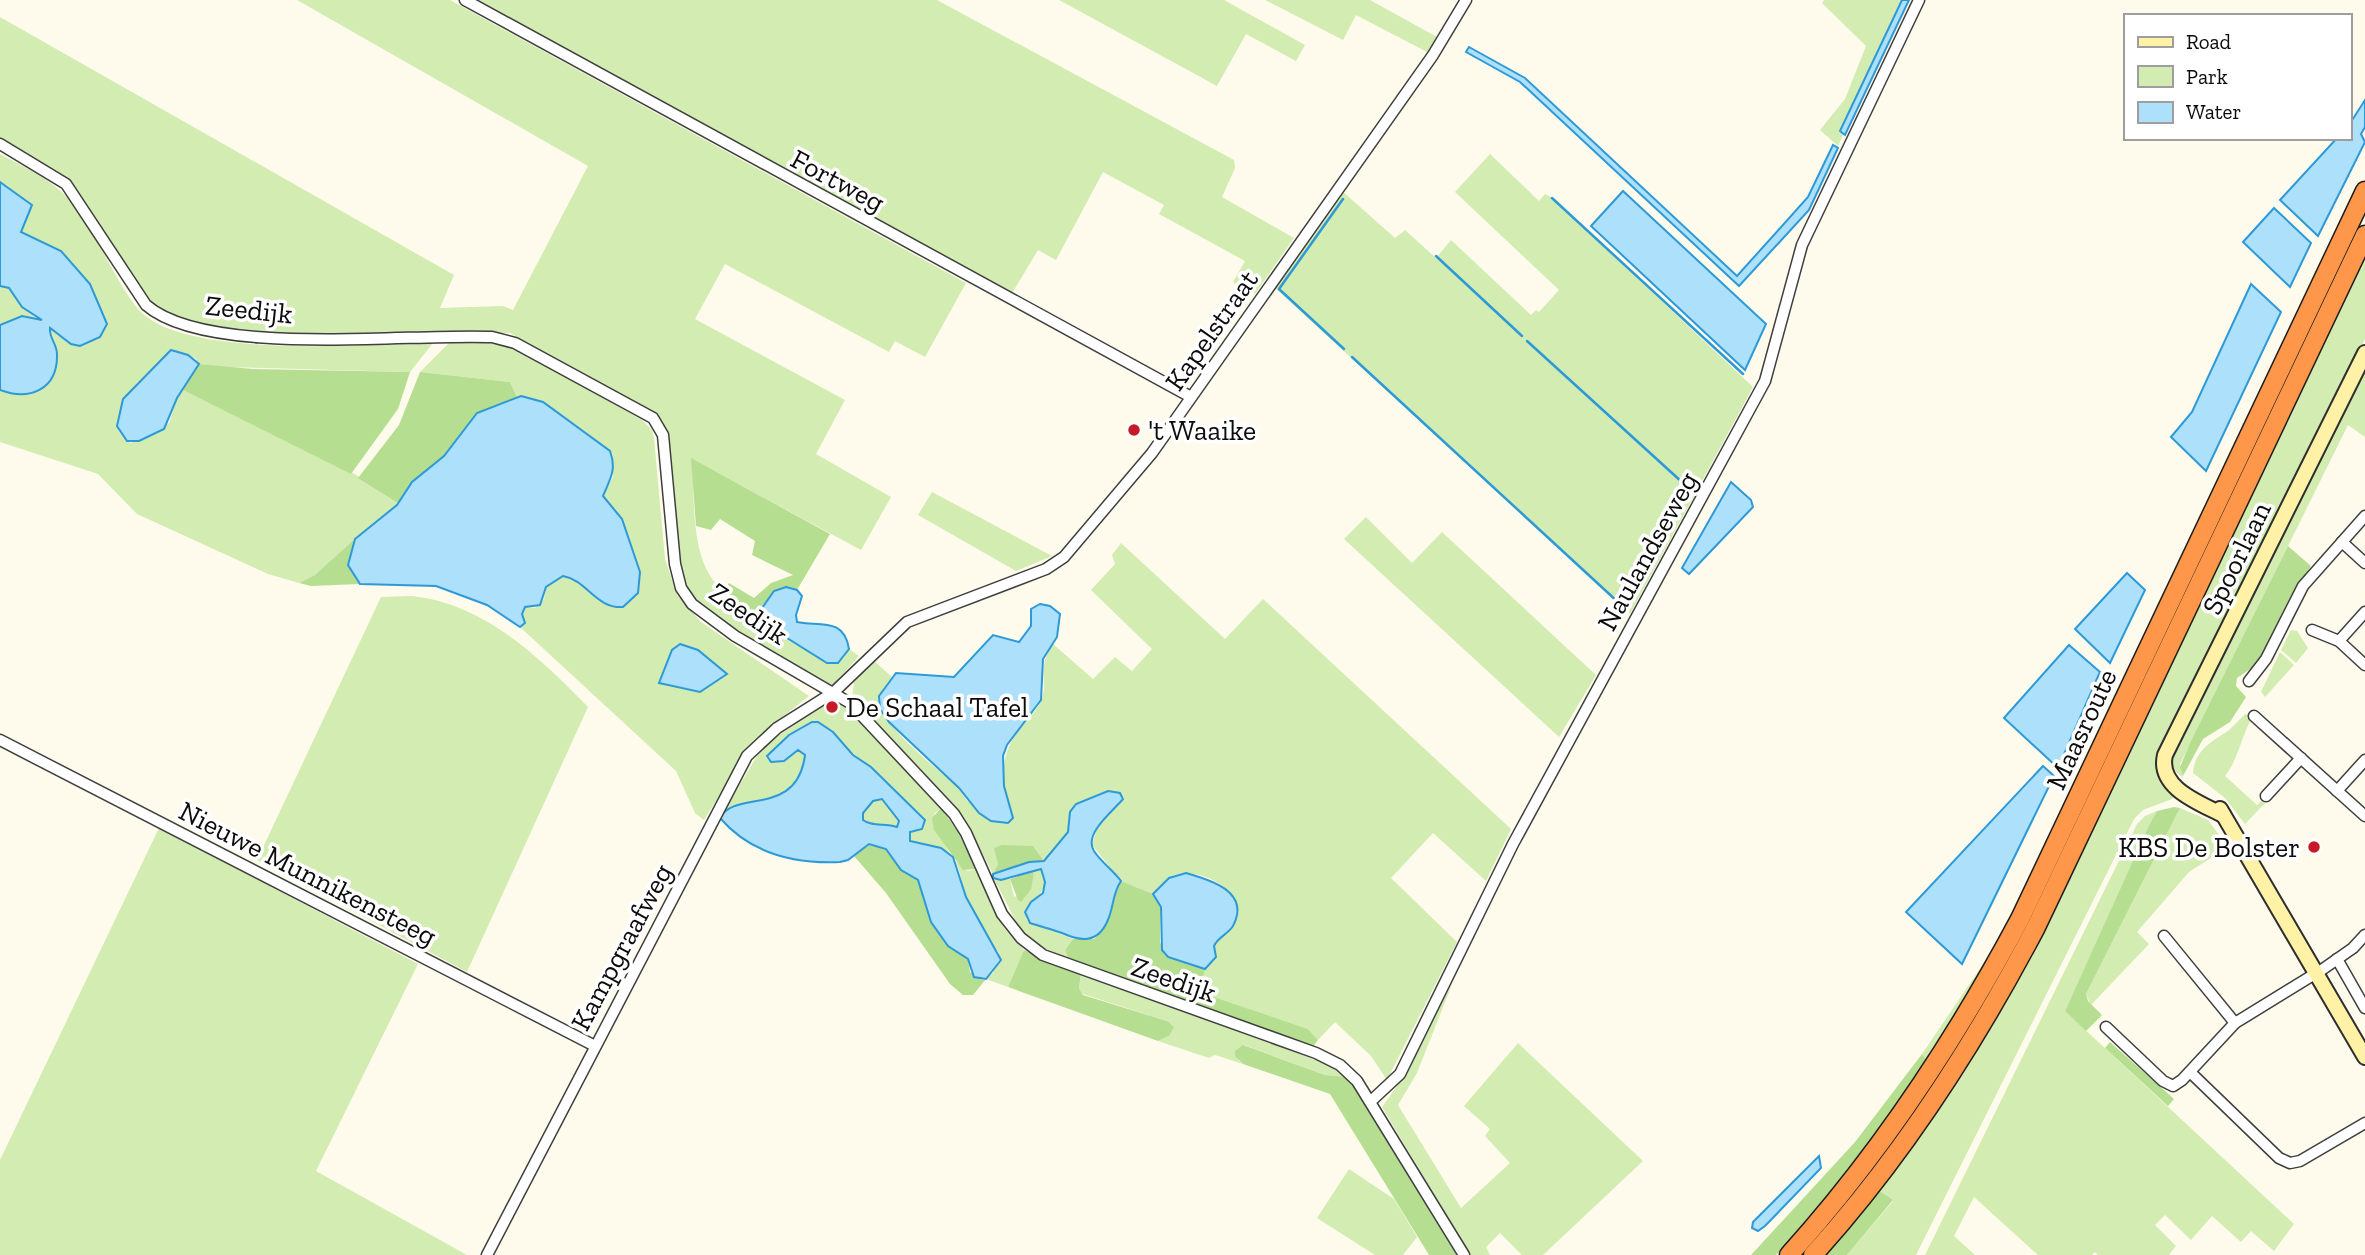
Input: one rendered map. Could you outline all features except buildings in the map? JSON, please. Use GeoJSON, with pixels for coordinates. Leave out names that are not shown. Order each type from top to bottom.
{"type":"FeatureCollection","features":[{"type":"Feature","properties":{"kind":"highway","name":"Maasroute"},"geometry":{"type":"LineString","coordinates":[[1788,1255],[1854,1178],[1907,1108],[1945,1052],[2005,948],[2365,191]]}},
{"type":"Feature","properties":{"kind":"highway","name":"Maasroute"},"geometry":{"type":"LineString","coordinates":[[1813,1255],[1916,1128],[2005,987],[2365,235]]}},
{"type":"Feature","properties":{"kind":"main road","name":"Spoorlaan"},"geometry":{"type":"LineString","coordinates":[[2316,973],[2223,815],[2179,791],[2165,773],[2165,755],[2365,353]]}},
{"type":"Feature","properties":{"kind":"main road"},"geometry":{"type":"LineString","coordinates":[[2316,973],[2365,1057]]}},
{"type":"Feature","properties":{"kind":"street","name":"Fortweg"},"geometry":{"type":"LineString","coordinates":[[465,0],[1191,397]]}},
{"type":"Feature","properties":{"kind":"street","name":"Kapelstraat"},"geometry":{"type":"LineString","coordinates":[[834,692],[907,622],[1046,569],[1064,557],[1136,473],[1191,397],[1433,55],[1466,0]]}},
{"type":"Feature","properties":{"kind":"street","name":"Naulandseweg"},"geometry":{"type":"LineString","coordinates":[[1371,1101],[1383,1092],[1405,1065],[1513,844],[1765,382],[1802,245],[1919,0]]}},
{"type":"Feature","properties":{"kind":"street","name":"Zeedijk"},"geometry":{"type":"LineString","coordinates":[[0,144],[66,184],[146,305],[166,318],[227,335],[272,338],[492,337],[515,343],[645,411],[663,435],[675,564],[681,587],[692,604],[735,636],[850,703],[954,814],[966,834],[1002,914],[1021,939],[1032,948],[1084,971],[1326,1057],[1349,1072],[1371,1101],[1464,1255]]}},
{"type":"Feature","properties":{"kind":"street"},"geometry":{"type":"LineString","coordinates":[[2249,681],[2266,659],[2303,586],[2365,516]]}},
{"type":"Feature","properties":{"kind":"street"},"geometry":{"type":"LineString","coordinates":[[2342,542],[2365,563]]}},
{"type":"Feature","properties":{"kind":"street"},"geometry":{"type":"LineString","coordinates":[[2339,641],[2365,612]]}},
{"type":"Feature","properties":{"kind":"street"},"geometry":{"type":"LineString","coordinates":[[2312,630],[2339,641],[2365,665]]}},
{"type":"Feature","properties":{"kind":"street","name":"Kampgraafweg"},"geometry":{"type":"LineString","coordinates":[[487,1255],[747,756],[777,728],[834,692]]}},
{"type":"Feature","properties":{"kind":"street"},"geometry":{"type":"LineString","coordinates":[[2254,716],[2365,816]]}},
{"type":"Feature","properties":{"kind":"street","name":"Nieuwe Munnikensteeg"},"geometry":{"type":"LineString","coordinates":[[0,740],[595,1046]]}},
{"type":"Feature","properties":{"kind":"street"},"geometry":{"type":"LineString","coordinates":[[2266,796],[2301,758]]}},
{"type":"Feature","properties":{"kind":"street"},"geometry":{"type":"LineString","coordinates":[[2337,790],[2365,760]]}},
{"type":"Feature","properties":{"kind":"street"},"geometry":{"type":"LineString","coordinates":[[2106,1027],[2163,1081],[2173,1086],[2190,1072],[2235,1023],[2337,959],[2365,935]]}},
{"type":"Feature","properties":{"kind":"street"},"geometry":{"type":"LineString","coordinates":[[2164,936],[2235,1023]]}},
{"type":"Feature","properties":{"kind":"street"},"geometry":{"type":"LineString","coordinates":[[2337,959],[2365,1008]]}},
{"type":"Feature","properties":{"kind":"street"},"geometry":{"type":"LineString","coordinates":[[2190,1072],[2279,1158],[2290,1163],[2300,1161],[2365,1123]]}},
{"type":"Feature","properties":{"kind":"green space"},"geometry":{"type":"Polygon","coordinates":[[[297,0],[450,0],[966,283],[925,357],[895,341],[889,352],[725,264],[695,319],[845,400],[816,454],[891,497],[861,550],[692,459],[697,537],[711,578],[739,607],[827,663],[843,659],[849,649],[859,656],[835,683],[830,686],[822,683],[741,636],[702,606],[688,590],[678,573],[665,433],[645,407],[510,333],[274,333],[185,322],[150,304],[77,192],[0,141],[0,17],[454,275],[440,308],[503,306],[513,310],[588,166],[297,0]]]}},
{"type":"Feature","properties":{"kind":"green space"},"geometry":{"type":"Polygon","coordinates":[[[477,0],[937,0],[1234,160],[1235,168],[1222,197],[1294,238],[1255,294],[1233,282],[1245,261],[1159,214],[1164,205],[1103,172],[1056,260],[1038,250],[1011,295],[477,0]]]}},
{"type":"Feature","properties":{"kind":"green space"},"geometry":{"type":"Polygon","coordinates":[[[1059,0],[1224,0],[1305,45],[1296,61],[1246,34],[1217,86],[1059,0]]]}},
{"type":"Feature","properties":{"kind":"green space"},"geometry":{"type":"Polygon","coordinates":[[[1265,0],[1370,0],[1437,37],[1427,52],[1356,15],[1343,40],[1265,0]]]}},
{"type":"Feature","properties":{"kind":"green space"},"geometry":{"type":"Polygon","coordinates":[[[1824,0],[1903,0],[1838,146],[1820,130],[1845,99],[1866,46],[1822,3],[1824,0]]]}},
{"type":"Feature","properties":{"kind":"green space"},"geometry":{"type":"Polygon","coordinates":[[[0,154],[40,176],[66,196],[83,217],[129,297],[138,309],[160,325],[193,336],[277,346],[433,343],[410,372],[225,367],[199,364],[195,358],[171,350],[123,399],[127,441],[131,443],[169,423],[177,398],[183,390],[348,470],[398,503],[397,505],[315,575],[299,583],[268,574],[137,514],[98,474],[0,442],[0,390],[8,393],[54,341],[50,328],[58,336],[107,324],[90,284],[61,251],[20,232],[24,221],[8,186],[0,182],[0,154]]]}},
{"type":"Feature","properties":{"kind":"green space"},"geometry":{"type":"Polygon","coordinates":[[[1490,154],[1539,201],[1545,194],[1551,197],[1753,387],[1630,614],[1275,288],[1342,191],[1395,238],[1405,230],[1436,258],[1451,240],[1531,315],[1536,310],[1539,312],[1559,290],[1455,192],[1490,154]]]}},
{"type":"Feature","properties":{"kind":"green space"},"geometry":{"type":"Polygon","coordinates":[[[2365,256],[2365,339],[2160,754],[2157,771],[2165,786],[2175,793],[2172,799],[2143,810],[2134,819],[1916,1255],[1847,1255],[1893,1201],[1878,1190],[1959,1081],[2035,952],[2365,256]]]}},
{"type":"Feature","properties":{"kind":"green space"},"geometry":{"type":"Polygon","coordinates":[[[0,286],[9,288],[22,307],[42,320],[22,316],[0,325],[0,286]]]}},
{"type":"Feature","properties":{"kind":"green space"},"geometry":{"type":"Polygon","coordinates":[[[450,342],[485,342],[515,349],[642,420],[652,430],[665,559],[677,595],[701,622],[809,696],[754,740],[704,820],[695,813],[676,771],[520,627],[525,623],[522,614],[525,607],[535,608],[544,599],[546,588],[563,576],[640,572],[622,519],[603,496],[613,477],[610,451],[552,409],[527,398],[517,397],[510,382],[420,372],[450,342]],[[666,670],[660,683],[695,690],[710,686],[726,674],[666,670]]]}},
{"type":"Feature","properties":{"kind":"green space"},"geometry":{"type":"Polygon","coordinates":[[[2365,363],[2365,437],[2348,425],[2180,764],[2183,778],[2172,768],[2170,759],[2365,363]]]}},
{"type":"Feature","properties":{"kind":"green space"},"geometry":{"type":"Polygon","coordinates":[[[199,364],[253,369],[410,372],[398,409],[351,474],[183,390],[199,364]]]}},
{"type":"Feature","properties":{"kind":"green space"},"geometry":{"type":"Polygon","coordinates":[[[420,372],[510,382],[517,397],[476,414],[444,456],[412,482],[398,503],[358,478],[399,425],[420,372]]]}},
{"type":"Feature","properties":{"kind":"green space"},"geometry":{"type":"Polygon","coordinates":[[[691,458],[830,534],[797,590],[792,588],[764,603],[755,618],[723,591],[729,583],[754,598],[771,583],[793,575],[752,555],[755,541],[720,519],[711,530],[696,526],[691,458]]]}},
{"type":"Feature","properties":{"kind":"green space"},"geometry":{"type":"Polygon","coordinates":[[[932,492],[1052,556],[1016,571],[918,515],[932,492]]]}},
{"type":"Feature","properties":{"kind":"green space"},"geometry":{"type":"Polygon","coordinates":[[[1366,517],[1412,563],[1442,532],[1596,675],[1559,737],[1344,539],[1366,517]]]}},
{"type":"Feature","properties":{"kind":"green space"},"geometry":{"type":"Polygon","coordinates":[[[355,539],[351,563],[353,573],[360,584],[311,586],[299,583],[315,575],[355,539]]]}},
{"type":"Feature","properties":{"kind":"green space"},"geometry":{"type":"Polygon","coordinates":[[[1121,543],[1225,639],[1263,599],[1511,829],[1486,881],[1433,833],[1391,878],[1457,942],[1387,1080],[1371,1056],[1335,1022],[1318,1040],[1308,1029],[1198,992],[1205,969],[1216,952],[1213,946],[1229,930],[1236,917],[1233,898],[1218,883],[1187,873],[1174,875],[1153,894],[1121,881],[1092,845],[1097,829],[1124,797],[1116,792],[1068,820],[1068,832],[1044,861],[1033,846],[995,848],[998,864],[993,874],[966,822],[950,802],[852,698],[854,682],[872,659],[892,677],[882,691],[879,701],[881,710],[899,734],[959,788],[967,801],[1012,812],[1005,789],[1006,757],[1014,736],[1040,704],[1045,662],[1053,644],[1093,679],[1115,657],[1132,671],[1152,649],[1091,590],[1115,564],[1112,555],[1121,543]]]}},
{"type":"Feature","properties":{"kind":"green space"},"geometry":{"type":"Polygon","coordinates":[[[2288,546],[2311,566],[2294,592],[2258,664],[2237,678],[2236,686],[2246,697],[2230,722],[2203,739],[2183,776],[2180,767],[2190,743],[2288,546]]]}},
{"type":"Feature","properties":{"kind":"green space"},"geometry":{"type":"Polygon","coordinates":[[[412,596],[439,601],[487,621],[530,652],[588,707],[467,972],[257,860],[381,597],[412,596]]]}},
{"type":"Feature","properties":{"kind":"green space"},"geometry":{"type":"Polygon","coordinates":[[[2291,630],[2297,631],[2308,648],[2296,663],[2281,650],[2291,630]]]}},
{"type":"Feature","properties":{"kind":"green space"},"geometry":{"type":"Polygon","coordinates":[[[2280,652],[2294,665],[2265,697],[2261,692],[2280,652]]]}},
{"type":"Feature","properties":{"kind":"green space"},"geometry":{"type":"Polygon","coordinates":[[[835,702],[844,706],[941,808],[934,814],[946,846],[962,867],[968,871],[976,869],[1004,928],[1024,950],[1008,987],[986,979],[993,973],[999,952],[971,908],[953,858],[938,847],[910,841],[911,832],[922,829],[925,820],[818,722],[789,735],[767,756],[768,759],[792,755],[799,750],[805,756],[793,785],[784,793],[724,811],[763,746],[824,704],[835,702]]]}},
{"type":"Feature","properties":{"kind":"green space"},"geometry":{"type":"Polygon","coordinates":[[[2245,714],[2252,718],[2225,776],[2257,805],[2262,800],[2265,803],[2245,824],[2225,798],[2193,773],[2201,752],[2245,714]]]}},
{"type":"Feature","properties":{"kind":"green space"},"geometry":{"type":"Polygon","coordinates":[[[882,799],[899,821],[897,827],[863,820],[863,813],[873,801],[882,799]]]}},
{"type":"Feature","properties":{"kind":"green space"},"geometry":{"type":"Polygon","coordinates":[[[941,808],[958,832],[976,869],[963,870],[934,830],[932,818],[941,808]]]}},
{"type":"Feature","properties":{"kind":"green space"},"geometry":{"type":"Polygon","coordinates":[[[2180,808],[2208,820],[2228,847],[2189,872],[2137,932],[2149,944],[2091,1005],[2086,994],[2180,808]]]}},
{"type":"Feature","properties":{"kind":"green space"},"geometry":{"type":"Polygon","coordinates":[[[2180,808],[2086,994],[2088,1001],[2102,1015],[2086,1031],[2065,1011],[2157,811],[2180,808]]]}},
{"type":"Feature","properties":{"kind":"green space"},"geometry":{"type":"Polygon","coordinates":[[[2157,811],[2065,1011],[2294,1224],[2274,1251],[2251,1231],[2241,1242],[2212,1216],[2191,1240],[2165,1215],[2155,1225],[2176,1246],[2169,1255],[2098,1255],[2095,1252],[2092,1255],[2038,1255],[1974,1197],[1954,1236],[1975,1255],[1925,1255],[2137,824],[2145,816],[2157,811]]]}},
{"type":"Feature","properties":{"kind":"green space"},"geometry":{"type":"Polygon","coordinates":[[[159,828],[418,964],[316,1171],[467,1255],[0,1255],[0,1160],[159,828]]]}},
{"type":"Feature","properties":{"kind":"green space"},"geometry":{"type":"Polygon","coordinates":[[[869,844],[886,849],[901,870],[918,880],[931,922],[948,946],[968,959],[970,972],[983,980],[986,979],[973,995],[963,995],[950,984],[886,893],[854,856],[869,844]]]}},
{"type":"Feature","properties":{"kind":"green space"},"geometry":{"type":"Polygon","coordinates":[[[1002,845],[1033,846],[1044,861],[1029,862],[993,874],[998,864],[994,848],[1002,845]]]}},
{"type":"Feature","properties":{"kind":"green space"},"geometry":{"type":"Polygon","coordinates":[[[1038,868],[1046,881],[1028,910],[1027,920],[1073,939],[1065,950],[1068,958],[1027,936],[1014,918],[993,878],[1010,879],[1014,897],[1030,889],[1034,874],[1032,870],[1038,868]]]}},
{"type":"Feature","properties":{"kind":"green space"},"geometry":{"type":"Polygon","coordinates":[[[1032,870],[1034,874],[1031,889],[1021,902],[1010,879],[1032,870]]]}},
{"type":"Feature","properties":{"kind":"green space"},"geometry":{"type":"Polygon","coordinates":[[[1121,881],[1153,894],[1160,900],[1160,942],[1164,954],[1205,969],[1199,992],[1308,1029],[1318,1040],[1312,1048],[1068,958],[1065,950],[1073,939],[1094,939],[1100,933],[1121,881]]]}},
{"type":"Feature","properties":{"kind":"green space"},"geometry":{"type":"Polygon","coordinates":[[[1998,942],[1927,1061],[1922,1054],[1998,942]]]}},
{"type":"Feature","properties":{"kind":"green space"},"geometry":{"type":"Polygon","coordinates":[[[1024,950],[1081,974],[1079,988],[1083,995],[1167,1021],[1174,1027],[1169,1036],[1158,1041],[1008,987],[1024,950]]]}},
{"type":"Feature","properties":{"kind":"green space"},"geometry":{"type":"Polygon","coordinates":[[[1081,974],[1329,1065],[1348,1077],[1325,1075],[1244,1045],[1238,1060],[1243,1064],[1215,1055],[1209,1058],[1158,1041],[1169,1036],[1167,1021],[1083,994],[1079,988],[1081,974]]]}},
{"type":"Feature","properties":{"kind":"green space"},"geometry":{"type":"Polygon","coordinates":[[[1453,982],[1417,1073],[1398,1105],[1461,1208],[1510,1163],[1485,1136],[1490,1129],[1464,1106],[1518,1043],[1643,1161],[1543,1255],[1522,1255],[1500,1233],[1486,1247],[1490,1255],[1470,1255],[1382,1107],[1406,1073],[1453,982]]]}},
{"type":"Feature","properties":{"kind":"green space"},"geometry":{"type":"Polygon","coordinates":[[[2110,1042],[2174,1099],[2168,1106],[2105,1048],[2110,1042]]]}},
{"type":"Feature","properties":{"kind":"green space"},"geometry":{"type":"Polygon","coordinates":[[[1243,1045],[1325,1075],[1348,1077],[1356,1085],[1457,1255],[1429,1255],[1330,1094],[1243,1064],[1235,1056],[1235,1051],[1243,1045]]]}},
{"type":"Feature","properties":{"kind":"green space"},"geometry":{"type":"Polygon","coordinates":[[[1922,1054],[1927,1061],[1874,1136],[1816,1209],[1776,1255],[1751,1255],[1855,1142],[1922,1054]]]}},
{"type":"Feature","properties":{"kind":"green space"},"geometry":{"type":"Polygon","coordinates":[[[1349,1169],[1394,1199],[1417,1237],[1403,1255],[1375,1255],[1317,1218],[1349,1169]]]}},
{"type":"Feature","properties":{"kind":"green space"},"geometry":{"type":"Polygon","coordinates":[[[1878,1190],[1893,1200],[1847,1255],[1824,1255],[1878,1190]]]}},
{"type":"Feature","properties":{"kind":"water"},"geometry":{"type":"Polygon","coordinates":[[[1902,0],[1909,0],[1845,135],[1840,131],[1902,0]]]}},
{"type":"Feature","properties":{"kind":"water"},"geometry":{"type":"Polygon","coordinates":[[[1469,47],[1525,78],[1737,276],[1808,197],[1833,145],[1838,148],[1809,210],[1739,286],[1520,82],[1466,52],[1469,47]]]}},
{"type":"Feature","properties":{"kind":"water"},"geometry":{"type":"Polygon","coordinates":[[[2365,100],[2365,127],[2361,134],[2365,142],[2318,236],[2280,200],[2335,140],[2351,140],[2351,122],[2365,100]]]}},
{"type":"Feature","properties":{"kind":"water"},"geometry":{"type":"Polygon","coordinates":[[[0,182],[32,205],[21,232],[61,251],[90,284],[107,324],[100,337],[80,346],[71,344],[50,328],[57,350],[56,366],[47,384],[31,393],[0,390],[0,325],[22,316],[42,320],[22,307],[9,288],[0,286],[0,182]]]}},
{"type":"Feature","properties":{"kind":"water"},"geometry":{"type":"Polygon","coordinates":[[[1623,191],[1766,324],[1745,370],[1591,226],[1623,191]]]}},
{"type":"Feature","properties":{"kind":"water"},"geometry":{"type":"Polygon","coordinates":[[[2274,208],[2311,243],[2290,287],[2243,242],[2274,208]]]}},
{"type":"Feature","properties":{"kind":"water"},"geometry":{"type":"Polygon","coordinates":[[[2251,284],[2281,312],[2206,471],[2171,437],[2192,412],[2251,284]]]}},
{"type":"Feature","properties":{"kind":"water"},"geometry":{"type":"Polygon","coordinates":[[[171,350],[188,355],[199,364],[177,398],[164,429],[139,441],[127,441],[117,426],[123,399],[171,350]]]}},
{"type":"Feature","properties":{"kind":"water"},"geometry":{"type":"Polygon","coordinates":[[[521,396],[543,402],[610,451],[613,469],[603,496],[622,519],[640,572],[638,593],[623,607],[614,606],[606,604],[579,583],[563,576],[546,587],[540,605],[525,607],[522,614],[525,623],[520,627],[487,605],[436,586],[360,584],[348,565],[355,539],[397,505],[412,482],[444,456],[477,413],[521,396]]]}},
{"type":"Feature","properties":{"kind":"water"},"geometry":{"type":"Polygon","coordinates":[[[1731,482],[1751,500],[1753,507],[1689,574],[1682,568],[1731,482]]]}},
{"type":"Feature","properties":{"kind":"water"},"geometry":{"type":"Polygon","coordinates":[[[2127,573],[2145,590],[2110,663],[2075,629],[2127,573]]]}},
{"type":"Feature","properties":{"kind":"water"},"geometry":{"type":"Polygon","coordinates":[[[786,587],[797,590],[802,596],[796,615],[797,622],[829,625],[842,632],[849,649],[838,663],[827,663],[755,618],[774,591],[786,587]]]}},
{"type":"Feature","properties":{"kind":"water"},"geometry":{"type":"Polygon","coordinates":[[[1040,604],[1050,606],[1060,614],[1057,637],[1043,659],[1041,700],[1007,745],[1003,756],[1004,786],[1013,818],[1008,823],[991,821],[979,813],[959,788],[889,722],[880,709],[879,696],[896,673],[954,677],[993,635],[1019,642],[1031,626],[1031,609],[1040,604]]]}},
{"type":"Feature","properties":{"kind":"water"},"geometry":{"type":"Polygon","coordinates":[[[680,644],[698,650],[727,674],[700,692],[659,683],[672,650],[680,644]]]}},
{"type":"Feature","properties":{"kind":"water"},"geometry":{"type":"Polygon","coordinates":[[[2069,645],[2100,672],[2058,768],[2004,718],[2069,645]]]}},
{"type":"Feature","properties":{"kind":"water"},"geometry":{"type":"Polygon","coordinates":[[[812,722],[818,722],[833,732],[853,755],[871,767],[925,820],[922,829],[910,832],[910,841],[941,848],[953,857],[966,897],[1001,960],[986,979],[974,977],[968,959],[948,946],[931,922],[918,880],[901,870],[886,849],[869,844],[848,860],[806,861],[759,848],[732,830],[720,818],[738,805],[779,795],[800,775],[805,755],[798,750],[784,761],[771,762],[767,756],[789,735],[812,722]],[[882,799],[873,801],[863,813],[863,820],[870,823],[897,827],[899,821],[882,799]]]}},
{"type":"Feature","properties":{"kind":"water"},"geometry":{"type":"Polygon","coordinates":[[[2043,766],[2054,776],[1962,964],[1906,912],[2043,766]]]}},
{"type":"Feature","properties":{"kind":"water"},"geometry":{"type":"Polygon","coordinates":[[[1108,791],[1120,793],[1123,799],[1096,830],[1092,844],[1097,855],[1121,881],[1103,929],[1093,937],[1082,939],[1030,923],[1025,912],[1031,902],[1043,893],[1045,882],[1041,869],[1001,880],[993,878],[993,874],[1029,862],[1044,861],[1068,832],[1070,812],[1076,804],[1108,791]]]}},
{"type":"Feature","properties":{"kind":"water"},"geometry":{"type":"Polygon","coordinates":[[[1186,873],[1226,889],[1237,904],[1233,926],[1214,946],[1216,957],[1205,969],[1168,957],[1162,950],[1161,907],[1153,894],[1169,878],[1186,873]]]}},
{"type":"Feature","properties":{"kind":"water"},"geometry":{"type":"Polygon","coordinates":[[[1819,1156],[1821,1168],[1765,1226],[1758,1231],[1752,1228],[1753,1222],[1819,1156]]]}},
{"type":"Feature","properties":{"kind":"waterway"},"geometry":{"type":"LineString","coordinates":[[1552,198],[1743,374]]}},
{"type":"Feature","properties":{"kind":"waterway"},"geometry":{"type":"LineString","coordinates":[[1343,199],[1279,289],[1344,349]]}},
{"type":"Feature","properties":{"kind":"waterway"},"geometry":{"type":"LineString","coordinates":[[1436,256],[1522,336]]}},
{"type":"Feature","properties":{"kind":"waterway"},"geometry":{"type":"LineString","coordinates":[[1527,341],[1683,483]]}},
{"type":"Feature","properties":{"kind":"waterway"},"geometry":{"type":"LineString","coordinates":[[1352,357],[1619,603]]}},
{"type":"Feature","properties":{"kind":"place","name":"'t Waaike"},"geometry":{"type":"Point","coordinates":[1134,430]}},
{"type":"Feature","properties":{"kind":"place","name":"De Schaal Tafel"},"geometry":{"type":"Point","coordinates":[832,707]}},
{"type":"Feature","properties":{"kind":"place","name":"KBS De Bolster"},"geometry":{"type":"Point","coordinates":[2314,847]}}]}
